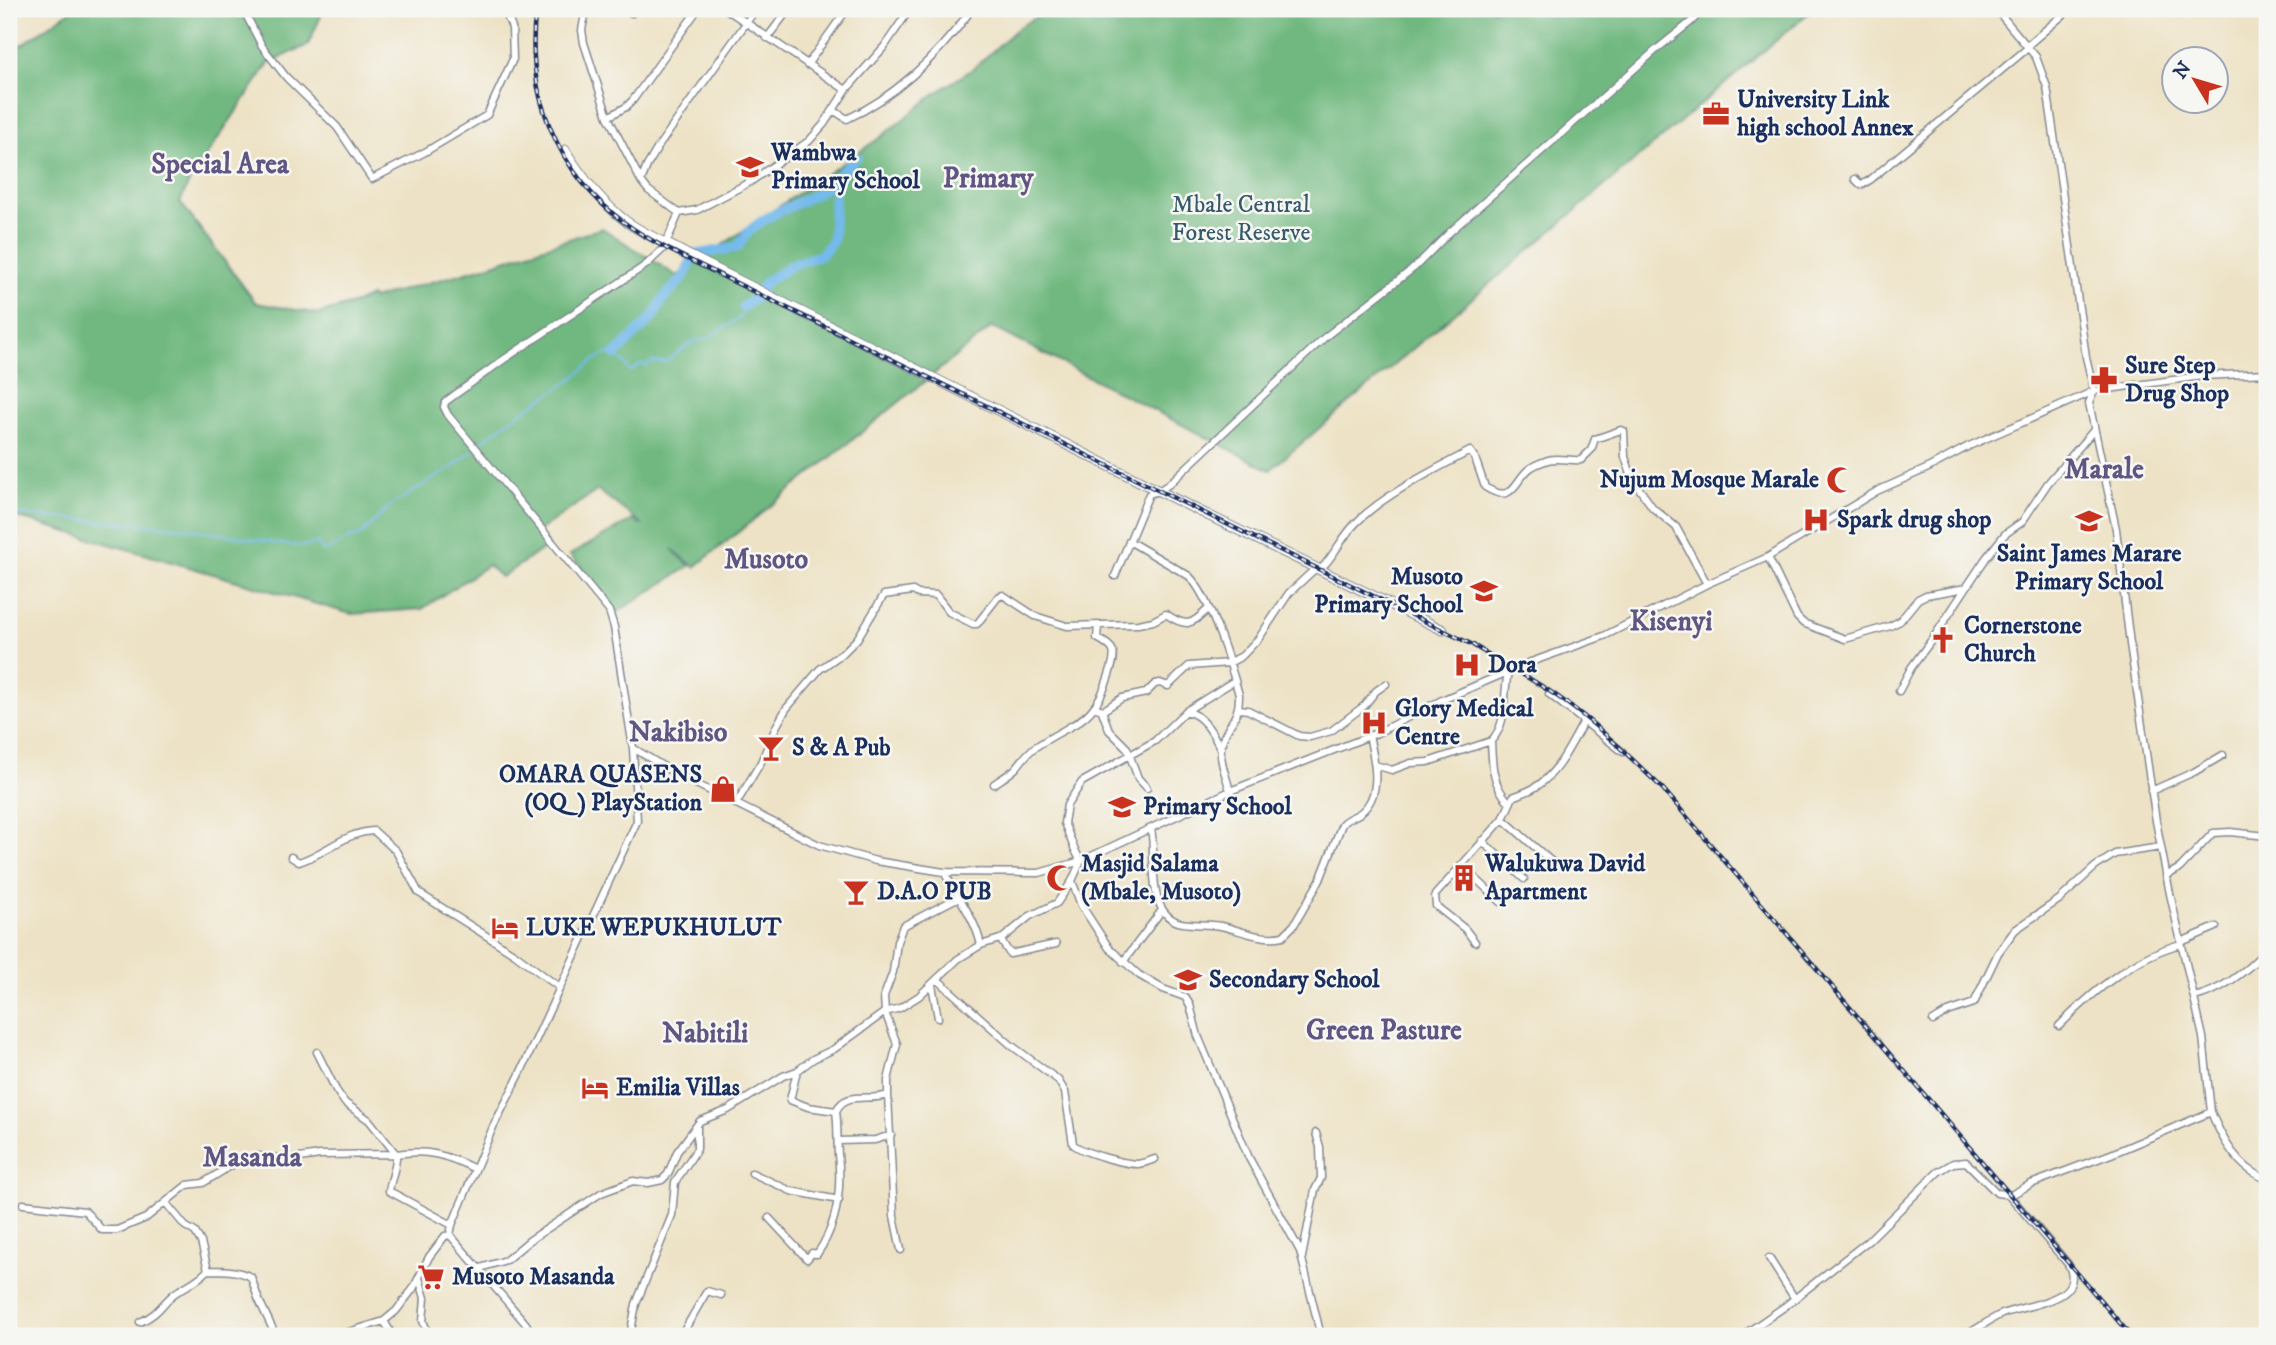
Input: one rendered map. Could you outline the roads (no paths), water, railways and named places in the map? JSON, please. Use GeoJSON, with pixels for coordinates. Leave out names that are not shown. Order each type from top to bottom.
{"type":"FeatureCollection","features":[{"type":"Feature","properties":{"kind":"main road"},"geometry":{"type":"LineString","coordinates":[[565,150],[579,174],[604,203],[629,223],[754,290],[1443,630]]}},
{"type":"Feature","properties":{"kind":"street"},"geometry":{"type":"LineString","coordinates":[[243,9],[262,46],[286,77],[337,127],[372,179],[487,116],[513,59],[512,28],[504,9]]}},
{"type":"Feature","properties":{"kind":"street"},"geometry":{"type":"LineString","coordinates":[[586,9],[582,30],[584,43],[608,117],[641,181],[648,190],[679,213],[697,210],[767,172],[809,141],[911,9]]}},
{"type":"Feature","properties":{"kind":"street"},"geometry":{"type":"LineString","coordinates":[[603,9],[632,13],[634,9]]}},
{"type":"Feature","properties":{"kind":"street"},"geometry":{"type":"LineString","coordinates":[[608,117],[626,107],[639,94],[698,9]]}},
{"type":"Feature","properties":{"kind":"street"},"geometry":{"type":"LineString","coordinates":[[726,9],[846,90]]}},
{"type":"Feature","properties":{"kind":"street"},"geometry":{"type":"LineString","coordinates":[[641,181],[660,144],[756,9]]}},
{"type":"Feature","properties":{"kind":"street"},"geometry":{"type":"LineString","coordinates":[[768,38],[789,9]]}},
{"type":"Feature","properties":{"kind":"street"},"geometry":{"type":"LineString","coordinates":[[807,65],[847,9]]}},
{"type":"Feature","properties":{"kind":"street"},"geometry":{"type":"LineString","coordinates":[[833,110],[847,119],[895,89],[944,46],[972,9]]}},
{"type":"Feature","properties":{"kind":"street"},"geometry":{"type":"LineString","coordinates":[[1115,576],[1149,494],[1159,491],[1243,416],[1332,330],[1415,267],[1450,232],[1657,49],[1692,22],[1703,9]]}},
{"type":"Feature","properties":{"kind":"street"},"geometry":{"type":"LineString","coordinates":[[1996,9],[2029,46],[2047,87],[2086,357],[2094,391],[2089,402],[2116,529],[2151,791],[2166,876],[2205,1046],[2211,1112],[2235,1155],[2255,1173],[2267,1179]]}},
{"type":"Feature","properties":{"kind":"street"},"geometry":{"type":"LineString","coordinates":[[1854,180],[1861,185],[1870,180],[2070,9]]}},
{"type":"Feature","properties":{"kind":"street"},"geometry":{"type":"LineString","coordinates":[[533,1336],[526,1324],[450,1235],[475,1169],[637,821],[633,748],[614,627],[609,611],[444,407],[445,402],[503,360],[646,265],[667,243],[679,213]]}},
{"type":"Feature","properties":{"kind":"street"},"geometry":{"type":"LineString","coordinates":[[633,748],[676,774],[736,804],[819,845],[843,853],[944,872],[1039,873],[1082,861],[1230,791],[1377,733],[1442,700],[1508,672],[1604,636],[1707,584],[1769,557],[1877,491],[1969,446],[2094,391],[2203,376],[2267,373]]}},
{"type":"Feature","properties":{"kind":"street"},"geometry":{"type":"LineString","coordinates":[[994,784],[1014,770],[1034,748],[1099,709],[1122,698],[1146,693],[1156,684],[1168,687],[1189,666],[1229,663],[1242,656],[1259,638],[1289,593],[1328,564],[1347,533],[1365,515],[1412,483],[1470,452],[1475,458],[1485,487],[1508,492],[1515,489],[1526,471],[1534,465],[1549,459],[1581,460],[1591,450],[1595,439],[1621,430],[1625,432],[1628,468],[1633,480],[1653,508],[1676,527],[1707,584]]}},
{"type":"Feature","properties":{"kind":"street"},"geometry":{"type":"LineString","coordinates":[[1899,691],[1911,668],[1986,558],[2005,534],[2022,522],[2048,483],[2094,430]]}},
{"type":"Feature","properties":{"kind":"street"},"geometry":{"type":"LineString","coordinates":[[1129,541],[1189,576],[1201,591],[1239,695],[1239,709],[1220,750]]}},
{"type":"Feature","properties":{"kind":"street"},"geometry":{"type":"LineString","coordinates":[[1769,557],[1797,617],[1803,623],[1845,639],[1900,621],[1918,599],[1966,588]]}},
{"type":"Feature","properties":{"kind":"street"},"geometry":{"type":"LineString","coordinates":[[736,804],[761,762],[786,709],[820,669],[857,639],[884,595],[913,591],[936,596],[949,612],[973,624],[977,624],[1003,594],[1045,621],[1066,626],[1138,624],[1153,621],[1166,614],[1184,624],[1190,624],[1208,609]]}},
{"type":"Feature","properties":{"kind":"street"},"geometry":{"type":"LineString","coordinates":[[1098,626],[1097,638],[1109,643],[1114,653],[1099,709],[1109,730],[1128,748],[1138,778],[1147,788]]}},
{"type":"Feature","properties":{"kind":"street"},"geometry":{"type":"LineString","coordinates":[[1508,672],[1502,722],[1492,741],[1492,767],[1500,792],[1509,802]]}},
{"type":"Feature","properties":{"kind":"street"},"geometry":{"type":"LineString","coordinates":[[1082,861],[1072,847],[1069,831],[1065,827],[1067,805],[1082,782],[1154,741],[1186,711],[1234,681]]}},
{"type":"Feature","properties":{"kind":"street"},"geometry":{"type":"LineString","coordinates":[[1239,709],[1248,710],[1299,736],[1310,737],[1331,731],[1364,706],[1376,691],[1386,684]]}},
{"type":"Feature","properties":{"kind":"street"},"geometry":{"type":"LineString","coordinates":[[1549,694],[1623,752]]}},
{"type":"Feature","properties":{"kind":"street"},"geometry":{"type":"LineString","coordinates":[[1186,711],[1196,714],[1204,722],[1220,750],[1230,791]]}},
{"type":"Feature","properties":{"kind":"street"},"geometry":{"type":"LineString","coordinates":[[1475,942],[1465,929],[1434,902],[1435,895],[1503,820],[1509,802],[1532,790],[1563,759],[1584,721]]}},
{"type":"Feature","properties":{"kind":"street"},"geometry":{"type":"LineString","coordinates":[[1151,829],[1154,877],[1162,910],[1175,921],[1218,925],[1262,938],[1283,936],[1294,925],[1320,880],[1342,824],[1348,817],[1360,813],[1370,802],[1375,788],[1375,765],[1369,735]]}},
{"type":"Feature","properties":{"kind":"street"},"geometry":{"type":"LineString","coordinates":[[1375,765],[1392,770],[1410,763],[1428,762],[1492,741]]}},
{"type":"Feature","properties":{"kind":"street"},"geometry":{"type":"LineString","coordinates":[[2151,791],[2194,772],[2223,755]]}},
{"type":"Feature","properties":{"kind":"street"},"geometry":{"type":"LineString","coordinates":[[1503,820],[1552,862]]}},
{"type":"Feature","properties":{"kind":"street"},"geometry":{"type":"LineString","coordinates":[[291,858],[299,862],[312,858],[326,847],[361,831],[374,831],[396,851],[419,893],[515,954],[560,988]]}},
{"type":"Feature","properties":{"kind":"street"},"geometry":{"type":"LineString","coordinates":[[2166,876],[2180,868],[2213,833],[2267,836]]}},
{"type":"Feature","properties":{"kind":"street"},"geometry":{"type":"LineString","coordinates":[[1482,841],[1524,879]]}},
{"type":"Feature","properties":{"kind":"street"},"geometry":{"type":"LineString","coordinates":[[1933,1021],[1948,1012],[1974,1003],[2010,935],[2060,899],[2095,867],[2115,854],[2161,848]]}},
{"type":"Feature","properties":{"kind":"street"},"geometry":{"type":"LineString","coordinates":[[477,1269],[506,1260],[530,1240],[601,1193],[634,1181],[648,1183],[662,1180],[668,1174],[677,1152],[704,1119],[728,1110],[834,1049],[885,1012],[908,1003],[958,959],[981,945],[1000,939],[1030,916],[1057,902],[1082,861]]}},
{"type":"Feature","properties":{"kind":"street"},"geometry":{"type":"LineString","coordinates":[[1461,865],[1501,902]]}},
{"type":"Feature","properties":{"kind":"street"},"geometry":{"type":"LineString","coordinates":[[944,872],[957,898],[965,906],[981,945]]}},
{"type":"Feature","properties":{"kind":"street"},"geometry":{"type":"LineString","coordinates":[[1072,881],[1078,900],[1109,948],[1147,980],[1185,997],[1190,1005],[1198,1036],[1249,1157],[1293,1237],[1302,1259],[1321,1336]]}},
{"type":"Feature","properties":{"kind":"street"},"geometry":{"type":"LineString","coordinates":[[901,1250],[894,1216],[888,1095],[888,1080],[897,1044],[885,1012],[884,996],[893,972],[897,942],[903,926],[957,898]]}},
{"type":"Feature","properties":{"kind":"street"},"geometry":{"type":"LineString","coordinates":[[1123,962],[1162,910]]}},
{"type":"Feature","properties":{"kind":"street"},"geometry":{"type":"LineString","coordinates":[[2059,1026],[2127,968],[2216,927]]}},
{"type":"Feature","properties":{"kind":"street"},"geometry":{"type":"LineString","coordinates":[[1000,939],[1010,954],[1056,944]]}},
{"type":"Feature","properties":{"kind":"street"},"geometry":{"type":"LineString","coordinates":[[2194,997],[2218,988],[2248,970],[2267,949]]}},
{"type":"Feature","properties":{"kind":"street"},"geometry":{"type":"LineString","coordinates":[[934,982],[938,1018]]}},
{"type":"Feature","properties":{"kind":"street"},"geometry":{"type":"LineString","coordinates":[[934,982],[1058,1080],[1065,1092],[1073,1144],[1078,1149],[1130,1163],[1155,1160]]}},
{"type":"Feature","properties":{"kind":"street"},"geometry":{"type":"LineString","coordinates":[[317,1052],[345,1103],[369,1120],[396,1154],[397,1164],[392,1172],[389,1191],[452,1225]]}},
{"type":"Feature","properties":{"kind":"street"},"geometry":{"type":"LineString","coordinates":[[797,1071],[790,1100],[808,1107],[836,1111]]}},
{"type":"Feature","properties":{"kind":"street"},"geometry":{"type":"LineString","coordinates":[[769,1218],[807,1259],[811,1253],[817,1254],[833,1222],[839,1200],[841,1169],[836,1111],[840,1102],[847,1098],[868,1099],[888,1095]]}},
{"type":"Feature","properties":{"kind":"street"},"geometry":{"type":"LineString","coordinates":[[1742,1336],[1795,1299],[1868,1241],[1937,1172],[1952,1163],[1966,1162],[1998,1194],[2009,1195],[2211,1112]]}},
{"type":"Feature","properties":{"kind":"street"},"geometry":{"type":"LineString","coordinates":[[633,1335],[636,1304],[672,1215],[675,1182],[697,1149],[697,1125]]}},
{"type":"Feature","properties":{"kind":"street"},"geometry":{"type":"LineString","coordinates":[[1302,1259],[1315,1190],[1321,1178],[1320,1147],[1316,1133]]}},
{"type":"Feature","properties":{"kind":"street"},"geometry":{"type":"LineString","coordinates":[[838,1141],[875,1140],[891,1135]]}},
{"type":"Feature","properties":{"kind":"street"},"geometry":{"type":"LineString","coordinates":[[23,1204],[86,1211],[102,1230],[117,1230],[146,1218],[187,1185],[203,1183],[237,1162],[257,1157],[293,1159],[320,1155],[396,1154],[414,1151],[446,1155],[475,1169]]}},
{"type":"Feature","properties":{"kind":"street"},"geometry":{"type":"LineString","coordinates":[[752,1173],[791,1191],[839,1200]]}},
{"type":"Feature","properties":{"kind":"street"},"geometry":{"type":"LineString","coordinates":[[1962,1336],[2003,1313],[2061,1295],[2070,1282],[2068,1264],[2009,1195]]}},
{"type":"Feature","properties":{"kind":"street"},"geometry":{"type":"LineString","coordinates":[[166,1203],[185,1226],[195,1232],[201,1242],[208,1270]]}},
{"type":"Feature","properties":{"kind":"street"},"geometry":{"type":"LineString","coordinates":[[336,1336],[384,1321],[396,1311],[419,1278],[429,1257],[445,1236],[450,1235]]}},
{"type":"Feature","properties":{"kind":"street"},"geometry":{"type":"LineString","coordinates":[[1769,1258],[1795,1299]]}},
{"type":"Feature","properties":{"kind":"street"},"geometry":{"type":"LineString","coordinates":[[140,1322],[155,1315],[174,1294],[198,1281],[208,1270]]}},
{"type":"Feature","properties":{"kind":"street"},"geometry":{"type":"LineString","coordinates":[[208,1270],[243,1273],[251,1277],[276,1336]]}},
{"type":"Feature","properties":{"kind":"street"},"geometry":{"type":"LineString","coordinates":[[419,1278],[425,1298],[423,1321],[427,1331],[434,1336]]}},
{"type":"Feature","properties":{"kind":"street"},"geometry":{"type":"LineString","coordinates":[[681,1336],[707,1292],[722,1295]]}},
{"type":"Feature","properties":{"kind":"street"},"geometry":{"type":"LineString","coordinates":[[384,1321],[393,1336]]}},
{"type":"Feature","properties":{"kind":"waterway"},"geometry":{"type":"LineString","coordinates":[[615,355],[654,316],[662,300],[684,277],[694,255],[738,247],[752,228],[822,189],[857,157]]}},
{"type":"Feature","properties":{"kind":"waterway"},"geometry":{"type":"LineString","coordinates":[[743,307],[758,296],[764,283],[793,264],[821,255],[833,240],[835,184],[841,176]]}},
{"type":"Feature","properties":{"kind":"waterway"},"geometry":{"type":"LineString","coordinates":[[479,445],[511,419],[568,382],[600,357],[613,353],[632,371],[641,364],[647,366],[651,362],[665,362],[695,340],[705,340],[738,319],[742,315],[743,307]]}},
{"type":"Feature","properties":{"kind":"waterway"},"geometry":{"type":"LineString","coordinates":[[9,514],[177,527],[289,545],[308,546],[317,542],[322,550],[326,551],[349,538],[361,535],[390,506],[473,451]]}},
{"type":"Feature","properties":{"kind":"railway"},"geometry":{"type":"LineString","coordinates":[[536,9],[535,70],[541,100],[551,128],[564,155],[581,180],[601,203],[625,223],[686,258],[1473,645],[1575,709],[1663,789],[2131,1336]]}},
{"type":"Feature","properties":{"kind":"place","name":"University Link high school Annex"},"geometry":{"type":"Point","coordinates":[1716,114]}},
{"type":"Feature","properties":{"kind":"place","name":"Wambwa Primary School"},"geometry":{"type":"Point","coordinates":[750,167]}},
{"type":"Feature","properties":{"kind":"place","name":"Sure Step Drug Shop"},"geometry":{"type":"Point","coordinates":[2104,380]}},
{"type":"Feature","properties":{"kind":"place","name":"Nujum Mosque Marale"},"geometry":{"type":"Point","coordinates":[1840,480]}},
{"type":"Feature","properties":{"kind":"place","name":"Spark drug shop"},"geometry":{"type":"Point","coordinates":[1816,520]}},
{"type":"Feature","properties":{"kind":"place","name":"Saint James Marare Primary School"},"geometry":{"type":"Point","coordinates":[2089,521]}},
{"type":"Feature","properties":{"kind":"place","name":"Musoto Primary School"},"geometry":{"type":"Point","coordinates":[1484,591]}},
{"type":"Feature","properties":{"kind":"place","name":"Cornerstone Church"},"geometry":{"type":"Point","coordinates":[1943,640]}},
{"type":"Feature","properties":{"kind":"place","name":"Dora"},"geometry":{"type":"Point","coordinates":[1467,665]}},
{"type":"Feature","properties":{"kind":"place","name":"Glory Medical Centre"},"geometry":{"type":"Point","coordinates":[1374,723]}},
{"type":"Feature","properties":{"kind":"place","name":"S & A Pub"},"geometry":{"type":"Point","coordinates":[771,748]}},
{"type":"Feature","properties":{"kind":"place","name":"OMARA QUASENS (OQ) PlayStation"},"geometry":{"type":"Point","coordinates":[723,789]}},
{"type":"Feature","properties":{"kind":"place","name":"Primary School"},"geometry":{"type":"Point","coordinates":[1122,807]}},
{"type":"Feature","properties":{"kind":"place","name":"Masjid Salama (Mbale, Musoto)"},"geometry":{"type":"Point","coordinates":[1060,878]}},
{"type":"Feature","properties":{"kind":"place","name":"Walukuwa David Apartment"},"geometry":{"type":"Point","coordinates":[1464,878]}},
{"type":"Feature","properties":{"kind":"place","name":"D.A.O PUB"},"geometry":{"type":"Point","coordinates":[856,892]}},
{"type":"Feature","properties":{"kind":"place","name":"LUKE WEPUKHULUT"},"geometry":{"type":"Point","coordinates":[505,928]}},
{"type":"Feature","properties":{"kind":"place","name":"Secondary School"},"geometry":{"type":"Point","coordinates":[1188,980]}},
{"type":"Feature","properties":{"kind":"place","name":"Emilia Villas"},"geometry":{"type":"Point","coordinates":[595,1088]}},
{"type":"Feature","properties":{"kind":"place","name":"Musoto Masanda"},"geometry":{"type":"Point","coordinates":[431,1277]}},
{"type":"Feature","properties":{"kind":"district","name":"Special Area"},"geometry":{"type":"Point","coordinates":[220,164]}},
{"type":"Feature","properties":{"kind":"district","name":"Primary"},"geometry":{"type":"Point","coordinates":[988,178]}},
{"type":"Feature","properties":{"kind":"district","name":"Marale"},"geometry":{"type":"Point","coordinates":[2104,469]}},
{"type":"Feature","properties":{"kind":"district","name":"Musoto"},"geometry":{"type":"Point","coordinates":[766,559]}},
{"type":"Feature","properties":{"kind":"district","name":"Kisenyi"},"geometry":{"type":"Point","coordinates":[1671,621]}},
{"type":"Feature","properties":{"kind":"district","name":"Nakibiso"},"geometry":{"type":"Point","coordinates":[678,732]}},
{"type":"Feature","properties":{"kind":"district","name":"Green Pasture"},"geometry":{"type":"Point","coordinates":[1384,1030]}},
{"type":"Feature","properties":{"kind":"district","name":"Nabitili"},"geometry":{"type":"Point","coordinates":[705,1033]}},
{"type":"Feature","properties":{"kind":"district","name":"Masanda"},"geometry":{"type":"Point","coordinates":[252,1157]}},
{"type":"Feature","properties":{"kind":"park label","name":"Mbale Central Forest Reserve"},"geometry":{"type":"Point","coordinates":[1241,219]}}]}
